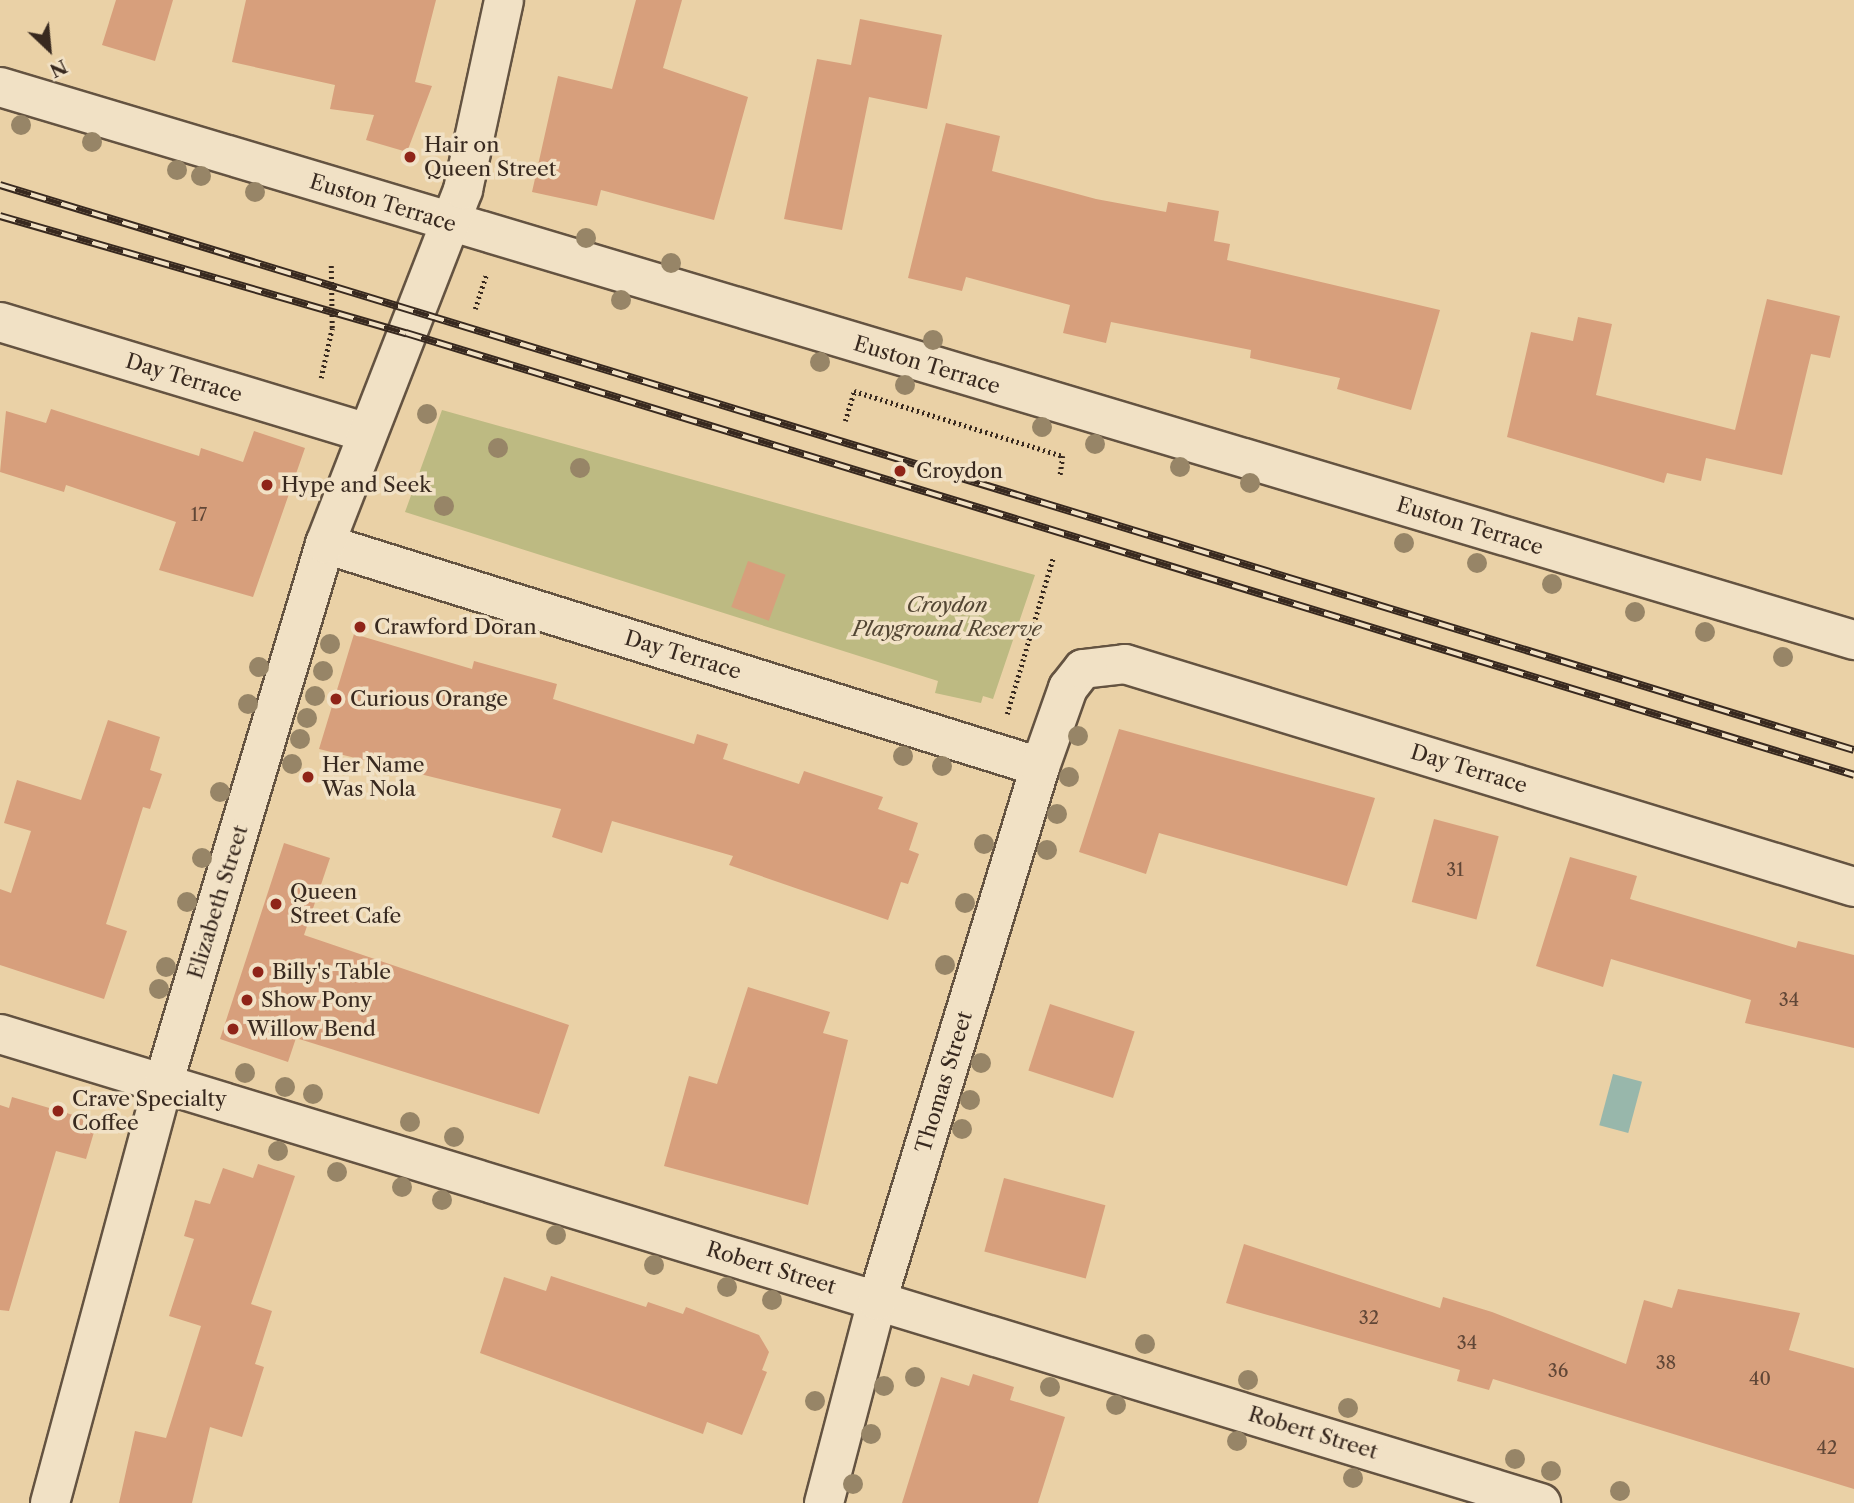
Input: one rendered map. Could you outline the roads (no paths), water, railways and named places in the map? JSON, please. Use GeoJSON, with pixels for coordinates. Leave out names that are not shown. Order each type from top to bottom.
{"type":"FeatureCollection","features":[{"type":"Feature","properties":{"kind":"street","name":"Elizabeth Street"},"geometry":{"type":"LineString","coordinates":[[50,1503],[164,1082],[325,544],[463,190],[504,0]]}},
{"type":"Feature","properties":{"kind":"street","name":"Euston Terrace"},"geometry":{"type":"LineString","coordinates":[[0,87],[450,224],[1854,640]]}},
{"type":"Feature","properties":{"kind":"street","name":"Day Terrace"},"geometry":{"type":"LineString","coordinates":[[0,322],[367,433]]}},
{"type":"Feature","properties":{"kind":"street","name":"Day Terrace"},"geometry":{"type":"LineString","coordinates":[[325,544],[1040,767]]}},
{"type":"Feature","properties":{"kind":"street","name":"Day Terrace"},"geometry":{"type":"LineString","coordinates":[[1083,669],[1125,664],[1854,887]]}},
{"type":"Feature","properties":{"kind":"street","name":"Thomas Street"},"geometry":{"type":"LineString","coordinates":[[824,1503],[877,1301],[1040,767],[1068,688],[1083,669]]}},
{"type":"Feature","properties":{"kind":"street","name":"Robert Street"},"geometry":{"type":"LineString","coordinates":[[0,1034],[1541,1503]]}},
{"type":"Feature","properties":{"kind":"railway"},"geometry":{"type":"LineString","coordinates":[[0,185],[1854,750]]}},
{"type":"Feature","properties":{"kind":"railway"},"geometry":{"type":"LineString","coordinates":[[0,216],[406,333],[1854,775]]}},
{"type":"Feature","properties":{"kind":"place","name":"Hair on Queen Street"},"geometry":{"type":"Point","coordinates":[410,157]}},
{"type":"Feature","properties":{"kind":"place","name":"Croydon"},"geometry":{"type":"Point","coordinates":[900,471]}},
{"type":"Feature","properties":{"kind":"place","name":"Hype and Seek"},"geometry":{"type":"Point","coordinates":[267,485]}},
{"type":"Feature","properties":{"kind":"place","name":"Crawford Doran"},"geometry":{"type":"Point","coordinates":[360,627]}},
{"type":"Feature","properties":{"kind":"place","name":"Curious Orange"},"geometry":{"type":"Point","coordinates":[336,699]}},
{"type":"Feature","properties":{"kind":"place","name":"Her Name Was Nola"},"geometry":{"type":"Point","coordinates":[308,777]}},
{"type":"Feature","properties":{"kind":"place","name":"Queen Street Cafe"},"geometry":{"type":"Point","coordinates":[276,904]}},
{"type":"Feature","properties":{"kind":"place","name":"Billy's Table"},"geometry":{"type":"Point","coordinates":[258,972]}},
{"type":"Feature","properties":{"kind":"place","name":"Show Pony"},"geometry":{"type":"Point","coordinates":[247,1000]}},
{"type":"Feature","properties":{"kind":"place","name":"Willow Bend"},"geometry":{"type":"Point","coordinates":[233,1029]}},
{"type":"Feature","properties":{"kind":"place","name":"Crave Specialty Coffee"},"geometry":{"type":"Point","coordinates":[58,1111]}},
{"type":"Feature","properties":{"kind":"park label","name":"Croydon Playground Reserve"},"geometry":{"type":"Point","coordinates":[947,617]}}]}
